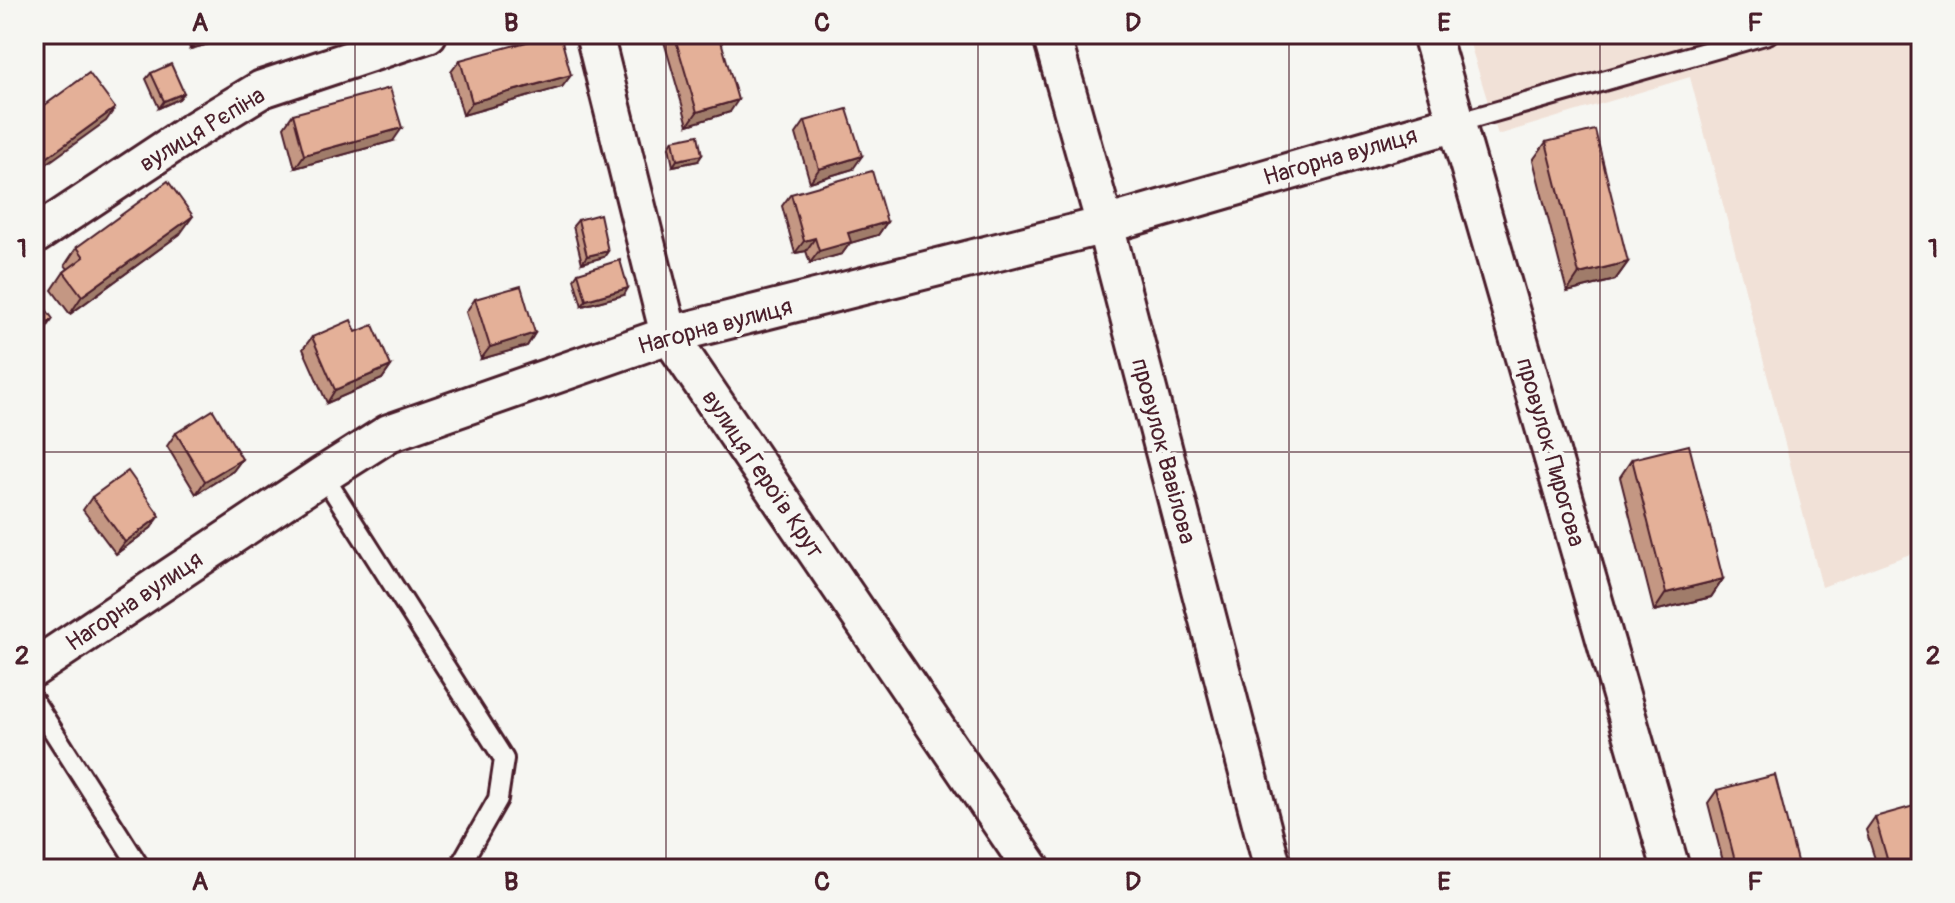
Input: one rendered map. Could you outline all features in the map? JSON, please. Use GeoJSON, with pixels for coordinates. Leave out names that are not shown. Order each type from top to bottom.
{"type":"FeatureCollection","features":[{"type":"Feature","properties":{"kind":"street","name":"вулиця Рєпіна"},"geometry":{"type":"LineString","coordinates":[[34,236],[262,89],[428,34]]}},
{"type":"Feature","properties":{"kind":"street","name":"вулиця Героїв Крут"},"geometry":{"type":"LineString","coordinates":[[594,34],[669,335],[1032,869]]}},
{"type":"Feature","properties":{"kind":"street","name":"провулок Вавілова"},"geometry":{"type":"LineString","coordinates":[[1051,34],[1105,225],[1273,869]]}},
{"type":"Feature","properties":{"kind":"street","name":"провулок Пирогова"},"geometry":{"type":"LineString","coordinates":[[1431,34],[1671,869]]}},
{"type":"Feature","properties":{"kind":"street","name":"Нагорна вулиця"},"geometry":{"type":"LineString","coordinates":[[34,668],[389,433],[669,335],[1105,225],[1456,123]]}},
{"type":"Feature","properties":{"kind":"lane"},"geometry":{"type":"LineString","coordinates":[[1456,123],[1768,34]]}},
{"type":"Feature","properties":{"kind":"lane"},"geometry":{"type":"LineString","coordinates":[[323,475],[504,759],[498,799],[458,869]]}},
{"type":"Feature","properties":{"kind":"lane"},"geometry":{"type":"LineString","coordinates":[[34,701],[141,869]]}},
{"type":"Feature","properties":{"kind":"shaded area"},"geometry":{"type":"Polygon","coordinates":[[[1467,34],[1921,34],[1921,550],[1822,587],[1690,77],[1498,135],[1467,34]]]}},
{"type":"Feature","properties":{"kind":"building"},"geometry":{"type":"Polygon","coordinates":[[[560,34],[571,75],[472,102],[460,60],[560,34]]]}},
{"type":"Feature","properties":{"kind":"building"},"geometry":{"type":"Polygon","coordinates":[[[674,34],[719,34],[738,100],[697,112],[674,34]]]}},
{"type":"Feature","properties":{"kind":"building"},"geometry":{"type":"Polygon","coordinates":[[[171,64],[184,93],[164,101],[151,73],[171,64]]]}},
{"type":"Feature","properties":{"kind":"building"},"geometry":{"type":"Polygon","coordinates":[[[89,73],[115,108],[34,167],[34,113],[89,73]]]}},
{"type":"Feature","properties":{"kind":"building"},"geometry":{"type":"Polygon","coordinates":[[[390,88],[402,128],[304,155],[293,114],[390,88]]]}},
{"type":"Feature","properties":{"kind":"building"},"geometry":{"type":"Polygon","coordinates":[[[847,109],[862,156],[819,169],[805,121],[847,109]]]}},
{"type":"Feature","properties":{"kind":"building"},"geometry":{"type":"Polygon","coordinates":[[[1595,130],[1628,262],[1579,274],[1546,142],[1595,130]]]}},
{"type":"Feature","properties":{"kind":"building"},"geometry":{"type":"Polygon","coordinates":[[[698,135],[702,155],[677,160],[673,140],[698,135]]]}},
{"type":"Feature","properties":{"kind":"building"},"geometry":{"type":"Polygon","coordinates":[[[872,171],[887,222],[848,233],[851,242],[819,251],[815,238],[804,241],[791,194],[872,171]]]}},
{"type":"Feature","properties":{"kind":"building"},"geometry":{"type":"Polygon","coordinates":[[[168,181],[193,216],[82,296],[64,272],[84,257],[77,247],[168,181]]]}},
{"type":"Feature","properties":{"kind":"building"},"geometry":{"type":"Polygon","coordinates":[[[600,214],[608,251],[587,256],[578,220],[600,214]]]}},
{"type":"Feature","properties":{"kind":"building"},"geometry":{"type":"Polygon","coordinates":[[[620,260],[628,288],[586,300],[578,273],[620,260]]]}},
{"type":"Feature","properties":{"kind":"building"},"geometry":{"type":"Polygon","coordinates":[[[521,286],[535,333],[490,347],[475,299],[521,286]]]}},
{"type":"Feature","properties":{"kind":"building"},"geometry":{"type":"Polygon","coordinates":[[[34,293],[53,319],[34,333],[34,293]]]}},
{"type":"Feature","properties":{"kind":"building"},"geometry":{"type":"Polygon","coordinates":[[[351,320],[356,332],[373,325],[391,366],[335,390],[312,337],[351,320]]]}},
{"type":"Feature","properties":{"kind":"building"},"geometry":{"type":"Polygon","coordinates":[[[213,410],[242,459],[205,481],[176,433],[213,410]]]}},
{"type":"Feature","properties":{"kind":"building"},"geometry":{"type":"Polygon","coordinates":[[[1689,445],[1723,579],[1666,593],[1632,459],[1689,445]]]}},
{"type":"Feature","properties":{"kind":"building"},"geometry":{"type":"Polygon","coordinates":[[[128,471],[160,516],[125,542],[92,497],[128,471]]]}},
{"type":"Feature","properties":{"kind":"building"},"geometry":{"type":"Polygon","coordinates":[[[1775,775],[1799,869],[1737,869],[1717,790],[1775,775]]]}},
{"type":"Feature","properties":{"kind":"building"},"geometry":{"type":"Polygon","coordinates":[[[1921,804],[1921,869],[1890,869],[1875,817],[1921,804]]]}}]}
